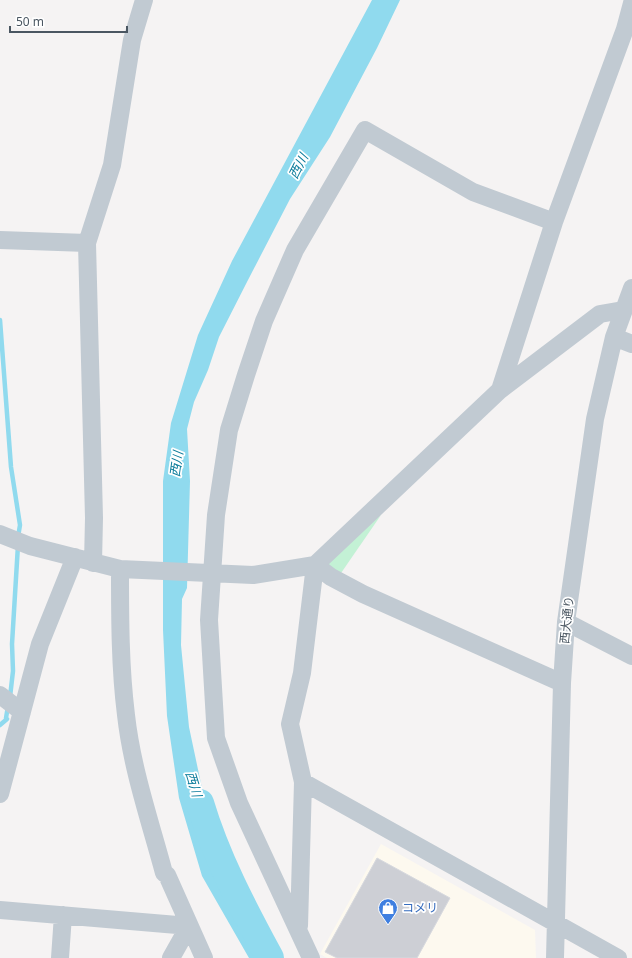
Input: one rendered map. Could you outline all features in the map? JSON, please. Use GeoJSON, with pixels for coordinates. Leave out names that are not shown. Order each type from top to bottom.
{"type":"FeatureCollection","features":[{"type":"Feature","properties":{"kind":"street"},"geometry":{"type":"LineString","coordinates":[[93,563],[94,510],[87,243],[112,166],[132,40],[144,0]]}},
{"type":"Feature","properties":{"kind":"street"},"geometry":{"type":"LineString","coordinates":[[500,390],[554,222],[628,30],[632,3]]}},
{"type":"Feature","properties":{"kind":"street"},"geometry":{"type":"LineString","coordinates":[[311,958],[239,803],[216,738],[207,573],[229,430],[264,321],[295,250],[365,130],[473,192],[554,222]]}},
{"type":"Feature","properties":{"kind":"street"},"geometry":{"type":"LineString","coordinates":[[0,240],[87,243]]}},
{"type":"Feature","properties":{"kind":"street","name":"西大通り"},"geometry":{"type":"LineString","coordinates":[[555,958],[562,683],[566,622],[595,419],[614,337],[632,288]]}},
{"type":"Feature","properties":{"kind":"street"},"geometry":{"type":"LineString","coordinates":[[0,534],[30,546],[120,569],[253,575],[315,565],[408,479],[500,390],[600,314],[623,310]]}},
{"type":"Feature","properties":{"kind":"street"},"geometry":{"type":"LineString","coordinates":[[614,337],[632,344]]}},
{"type":"Feature","properties":{"kind":"street"},"geometry":{"type":"LineString","coordinates":[[0,794],[40,644],[75,557]]}},
{"type":"Feature","properties":{"kind":"street"},"geometry":{"type":"LineString","coordinates":[[315,565],[332,577],[363,594],[562,683]]}},
{"type":"Feature","properties":{"kind":"street"},"geometry":{"type":"LineString","coordinates":[[299,930],[303,782],[290,724],[302,673],[315,565]]}},
{"type":"Feature","properties":{"kind":"street"},"geometry":{"type":"LineString","coordinates":[[120,569],[119,626],[126,716],[140,784],[164,873],[204,958]]}},
{"type":"Feature","properties":{"kind":"street"},"geometry":{"type":"LineString","coordinates":[[566,622],[632,656]]}},
{"type":"Feature","properties":{"kind":"street"},"geometry":{"type":"LineString","coordinates":[[0,695],[22,712]]}},
{"type":"Feature","properties":{"kind":"street"},"geometry":{"type":"LineString","coordinates":[[303,782],[509,899],[555,922],[618,958]]}},
{"type":"Feature","properties":{"kind":"street"},"geometry":{"type":"LineString","coordinates":[[0,910],[189,926]]}},
{"type":"Feature","properties":{"kind":"street"},"geometry":{"type":"LineString","coordinates":[[60,958],[63,915]]}},
{"type":"Feature","properties":{"kind":"street"},"geometry":{"type":"LineString","coordinates":[[171,958],[189,926]]}},
{"type":"Feature","properties":{"kind":"shaded area"},"geometry":{"type":"Polygon","coordinates":[[[381,844],[535,930],[536,958],[327,958],[320,954],[381,844]]]}},
{"type":"Feature","properties":{"kind":"green space"},"geometry":{"type":"Polygon","coordinates":[[[381,515],[339,576],[320,565],[381,515]]]}},
{"type":"Feature","properties":{"kind":"water"},"geometry":{"type":"Polygon","coordinates":[[[372,0],[400,0],[377,48],[330,137],[290,199],[219,337],[208,370],[194,402],[187,429],[190,481],[187,588],[182,599],[181,645],[189,727],[218,864],[233,897],[276,958],[249,958],[202,876],[179,798],[167,716],[163,630],[163,481],[171,423],[198,335],[232,261],[372,0]]]}},
{"type":"Feature","properties":{"kind":"building","name":"コメリ"},"geometry":{"type":"Polygon","coordinates":[[[377,858],[450,898],[417,958],[337,958],[325,952],[377,858]]]}},
{"type":"Feature","properties":{"kind":"waterway"},"geometry":{"type":"LineString","coordinates":[[0,320],[11,467],[20,525],[18,537]]}},
{"type":"Feature","properties":{"kind":"waterway"},"geometry":{"type":"LineString","coordinates":[[10,697],[13,671],[12,644],[18,545]]}},
{"type":"Feature","properties":{"kind":"waterway"},"geometry":{"type":"LineString","coordinates":[[0,725],[7,719],[8,706]]}},
{"type":"Feature","properties":{"kind":"waterway","name":"西川"},"geometry":{"type":"LineString","coordinates":[[200,803],[206,823],[222,863],[270,958]]}},
{"type":"Feature","properties":{"kind":"place","name":"コメリ"},"geometry":{"type":"Point","coordinates":[388,925]}}]}
